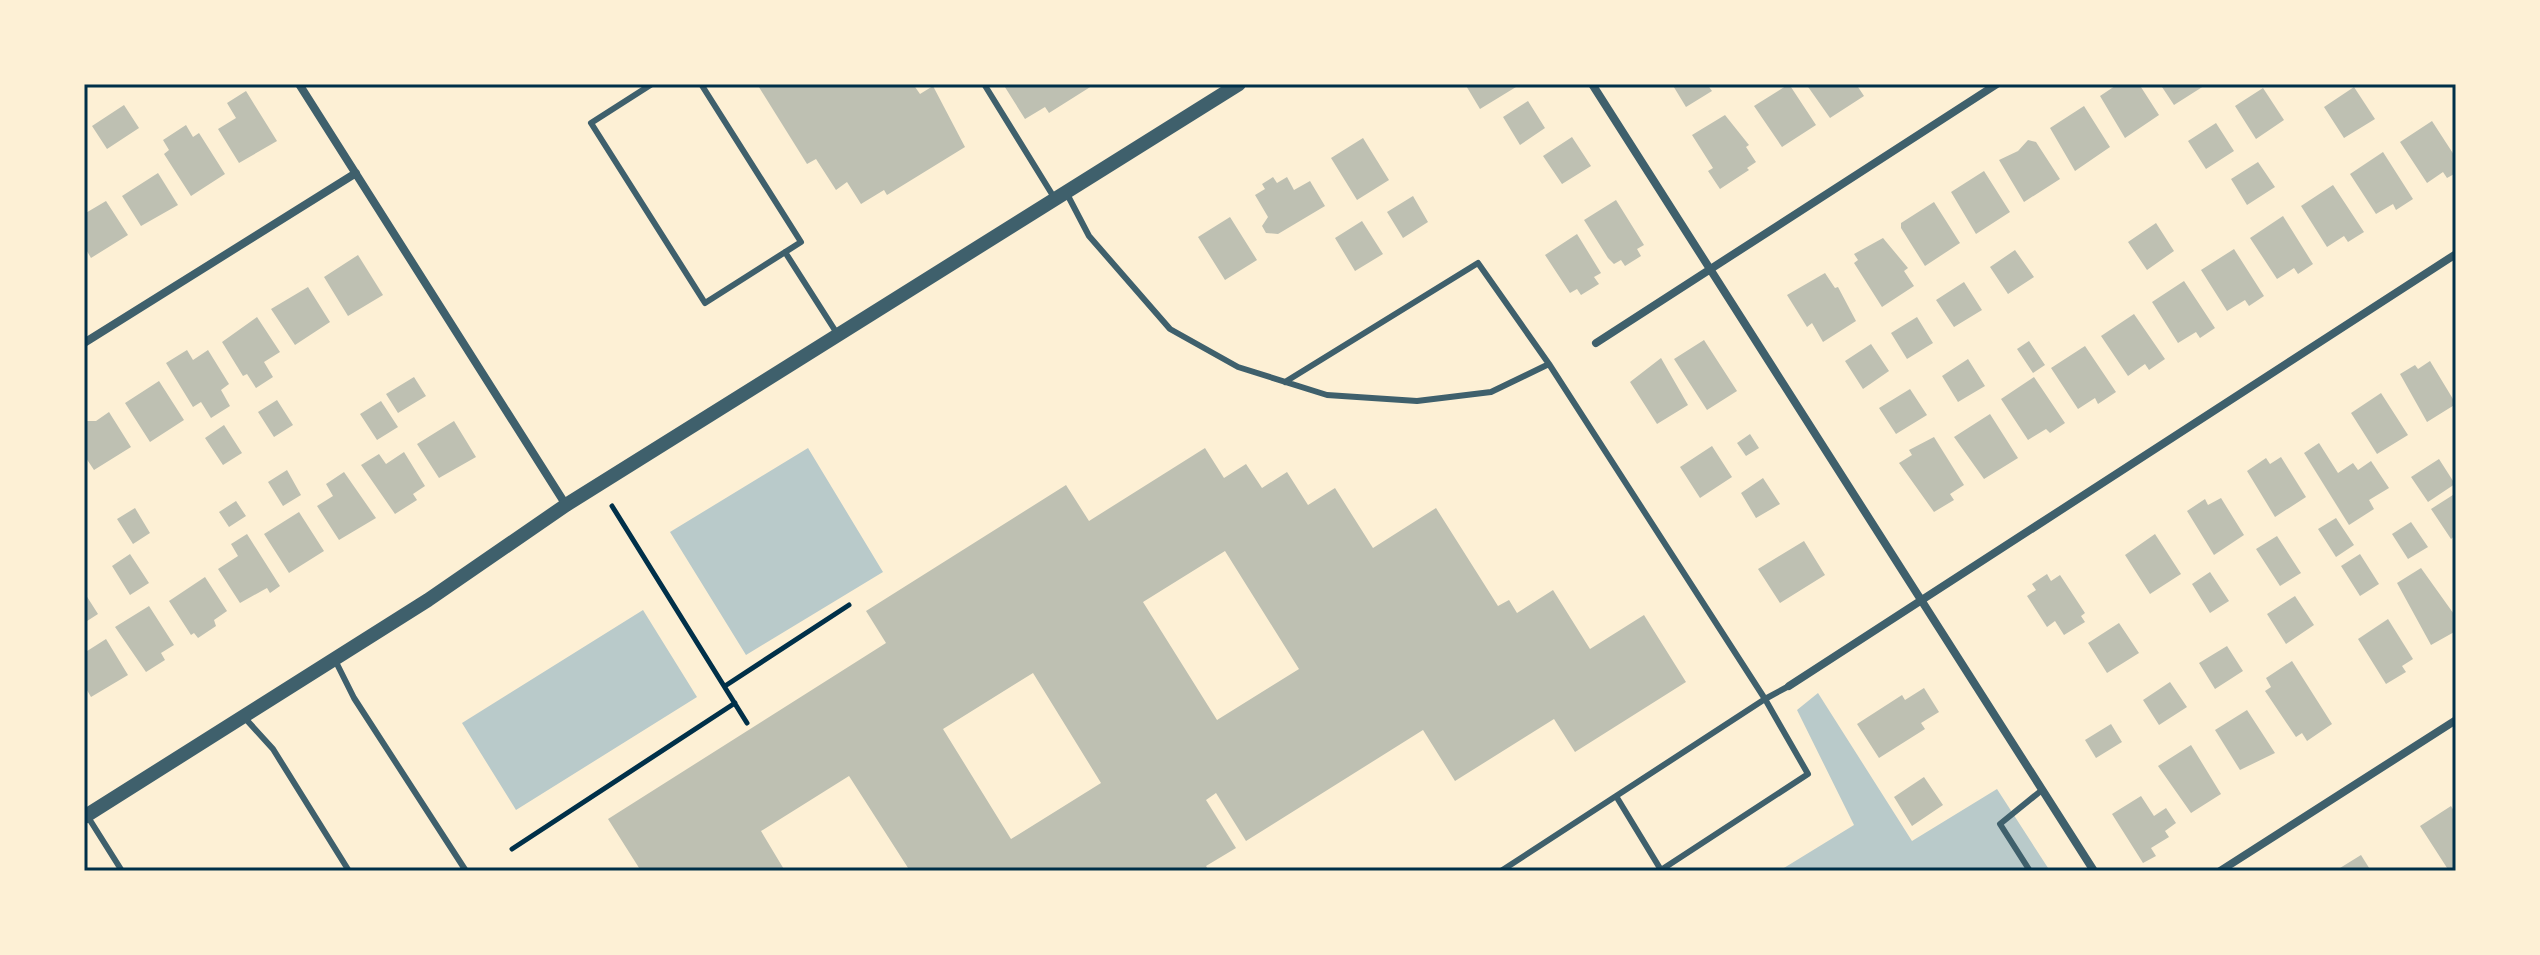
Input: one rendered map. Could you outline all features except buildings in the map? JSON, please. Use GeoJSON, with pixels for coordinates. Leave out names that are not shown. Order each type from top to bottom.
{"type":"FeatureCollection","features":[{"type":"Feature","properties":{"kind":"street"},"geometry":{"type":"LineString","coordinates":[[299,84],[566,505]]}},
{"type":"Feature","properties":{"kind":"street"},"geometry":{"type":"LineString","coordinates":[[86,816],[428,600],[566,505],[1239,84]]}},
{"type":"Feature","properties":{"kind":"street"},"geometry":{"type":"LineString","coordinates":[[1592,84],[2094,871]]}},
{"type":"Feature","properties":{"kind":"street"},"geometry":{"type":"LineString","coordinates":[[1596,343],[1997,84]]}},
{"type":"Feature","properties":{"kind":"street"},"geometry":{"type":"LineString","coordinates":[[84,343],[356,173]]}},
{"type":"Feature","properties":{"kind":"street"},"geometry":{"type":"LineString","coordinates":[[1789,686],[2456,254]]}},
{"type":"Feature","properties":{"kind":"street"},"geometry":{"type":"LineString","coordinates":[[2220,871],[2456,720]]}},
{"type":"Feature","properties":{"kind":"lane"},"geometry":{"type":"LineString","coordinates":[[652,84],[591,123],[705,303],[801,242],[701,84]]}},
{"type":"Feature","properties":{"kind":"lane"},"geometry":{"type":"LineString","coordinates":[[984,84],[1089,236],[1170,329],[1238,367],[1327,395],[1417,401],[1491,392],[1549,364]]}},
{"type":"Feature","properties":{"kind":"lane"},"geometry":{"type":"LineString","coordinates":[[785,252],[838,335]]}},
{"type":"Feature","properties":{"kind":"lane"},"geometry":{"type":"LineString","coordinates":[[1285,382],[1478,263],[1549,364],[1765,699],[1808,774],[1661,870],[1616,796]]}},
{"type":"Feature","properties":{"kind":"lane"},"geometry":{"type":"LineString","coordinates":[[334,659],[354,698],[466,871]]}},
{"type":"Feature","properties":{"kind":"lane"},"geometry":{"type":"LineString","coordinates":[[1501,871],[1789,686]]}},
{"type":"Feature","properties":{"kind":"lane"},"geometry":{"type":"LineString","coordinates":[[243,716],[273,749],[349,871]]}},
{"type":"Feature","properties":{"kind":"lane"},"geometry":{"type":"LineString","coordinates":[[2030,871],[2000,824],[2042,790]]}},
{"type":"Feature","properties":{"kind":"lane"},"geometry":{"type":"LineString","coordinates":[[86,816],[122,871]]}},
{"type":"Feature","properties":{"kind":"path"},"geometry":{"type":"LineString","coordinates":[[612,506],[747,723]]}},
{"type":"Feature","properties":{"kind":"path"},"geometry":{"type":"LineString","coordinates":[[725,686],[849,605]]}},
{"type":"Feature","properties":{"kind":"path"},"geometry":{"type":"LineString","coordinates":[[512,849],[735,703]]}},
{"type":"Feature","properties":{"kind":"shaded area"},"geometry":{"type":"Polygon","coordinates":[[[808,448],[883,572],[746,655],[670,532],[808,448]]]}},
{"type":"Feature","properties":{"kind":"shaded area"},"geometry":{"type":"Polygon","coordinates":[[[643,610],[697,697],[516,810],[462,723],[643,610]]]}},
{"type":"Feature","properties":{"kind":"shaded area"},"geometry":{"type":"Polygon","coordinates":[[[1818,693],[1912,841],[1997,789],[2050,871],[1779,871],[1854,825],[1797,710],[1818,693]]]}}]}
